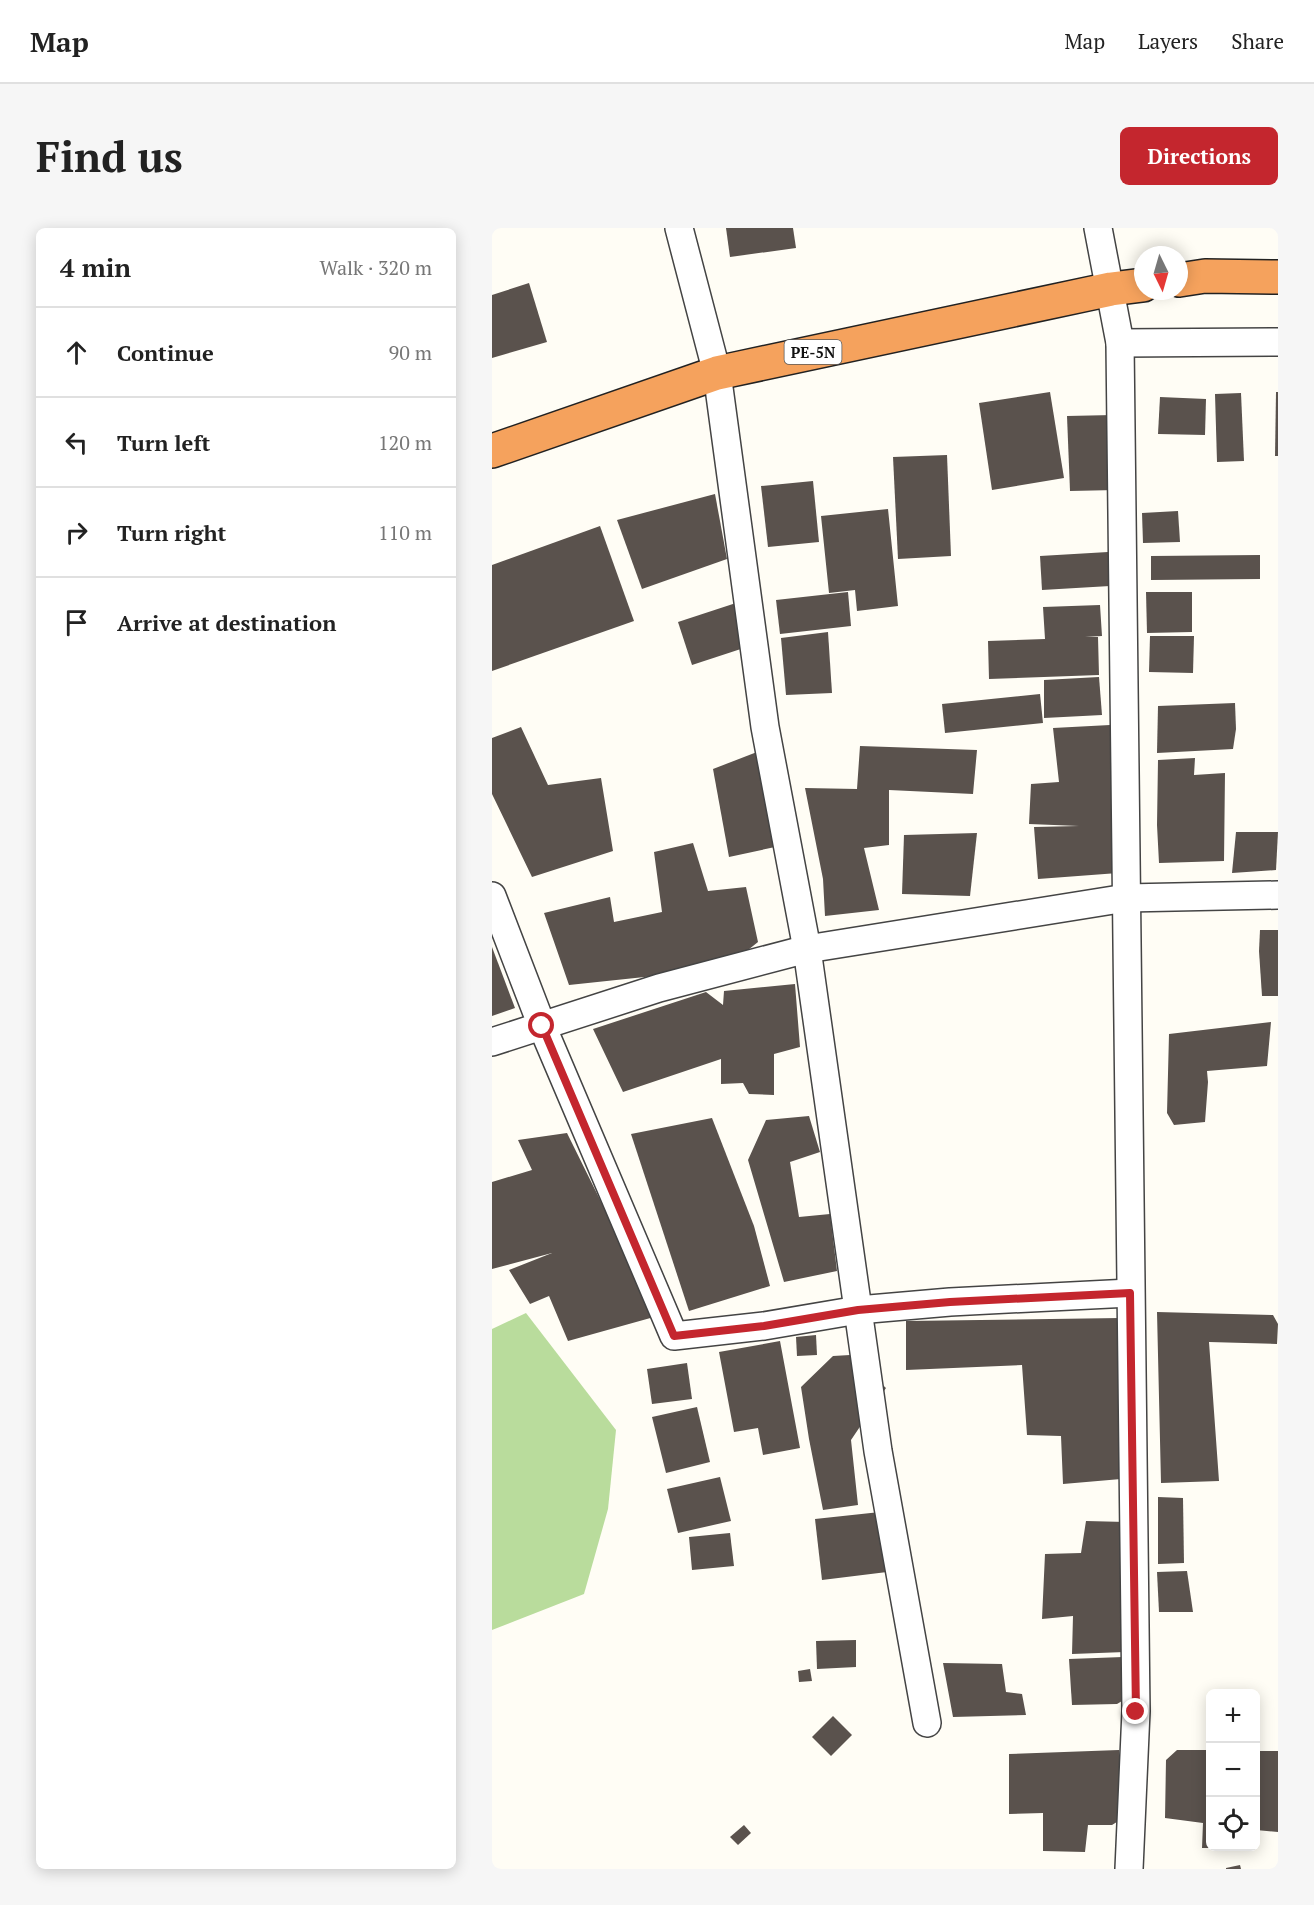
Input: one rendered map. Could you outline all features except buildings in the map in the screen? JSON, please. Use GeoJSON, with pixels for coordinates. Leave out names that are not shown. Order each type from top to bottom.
{"type":"FeatureCollection","features":[{"type":"Feature","properties":{"kind":"highway"},"geometry":{"type":"LineString","coordinates":[[1188,279],[1205,276],[1278,277]]}},
{"type":"Feature","properties":{"kind":"highway","name":"PE-5N"},"geometry":{"type":"LineString","coordinates":[[492,451],[717,373],[1134,286]]}},
{"type":"Feature","properties":{"kind":"street"},"geometry":{"type":"LineString","coordinates":[[679,228],[717,373],[765,727],[807,949],[878,1451],[927,1723]]}},
{"type":"Feature","properties":{"kind":"street"},"geometry":{"type":"LineString","coordinates":[[1098,228],[1120,343],[1136,1712],[1129,1869]]}},
{"type":"Feature","properties":{"kind":"street"},"geometry":{"type":"LineString","coordinates":[[1120,343],[1278,342]]}},
{"type":"Feature","properties":{"kind":"street"},"geometry":{"type":"LineString","coordinates":[[492,1042],[659,988],[807,949],[1126,898],[1278,895]]}},
{"type":"Feature","properties":{"kind":"street"},"geometry":{"type":"LineString","coordinates":[[492,896],[542,1026],[674,1336],[764,1326],[858,1310],[950,1302],[1130,1293]]}},
{"type":"Feature","properties":{"kind":"green space"},"geometry":{"type":"Polygon","coordinates":[[[526,1313],[616,1430],[608,1509],[584,1594],[492,1630],[492,1329],[526,1313]]]}},
{"type":"Feature","properties":{"kind":"route"},"geometry":{"type":"LineString","coordinates":[[542,1026],[674,1336],[764,1326],[858,1310],[950,1302],[1130,1293],[1136,1712]]}}]}
